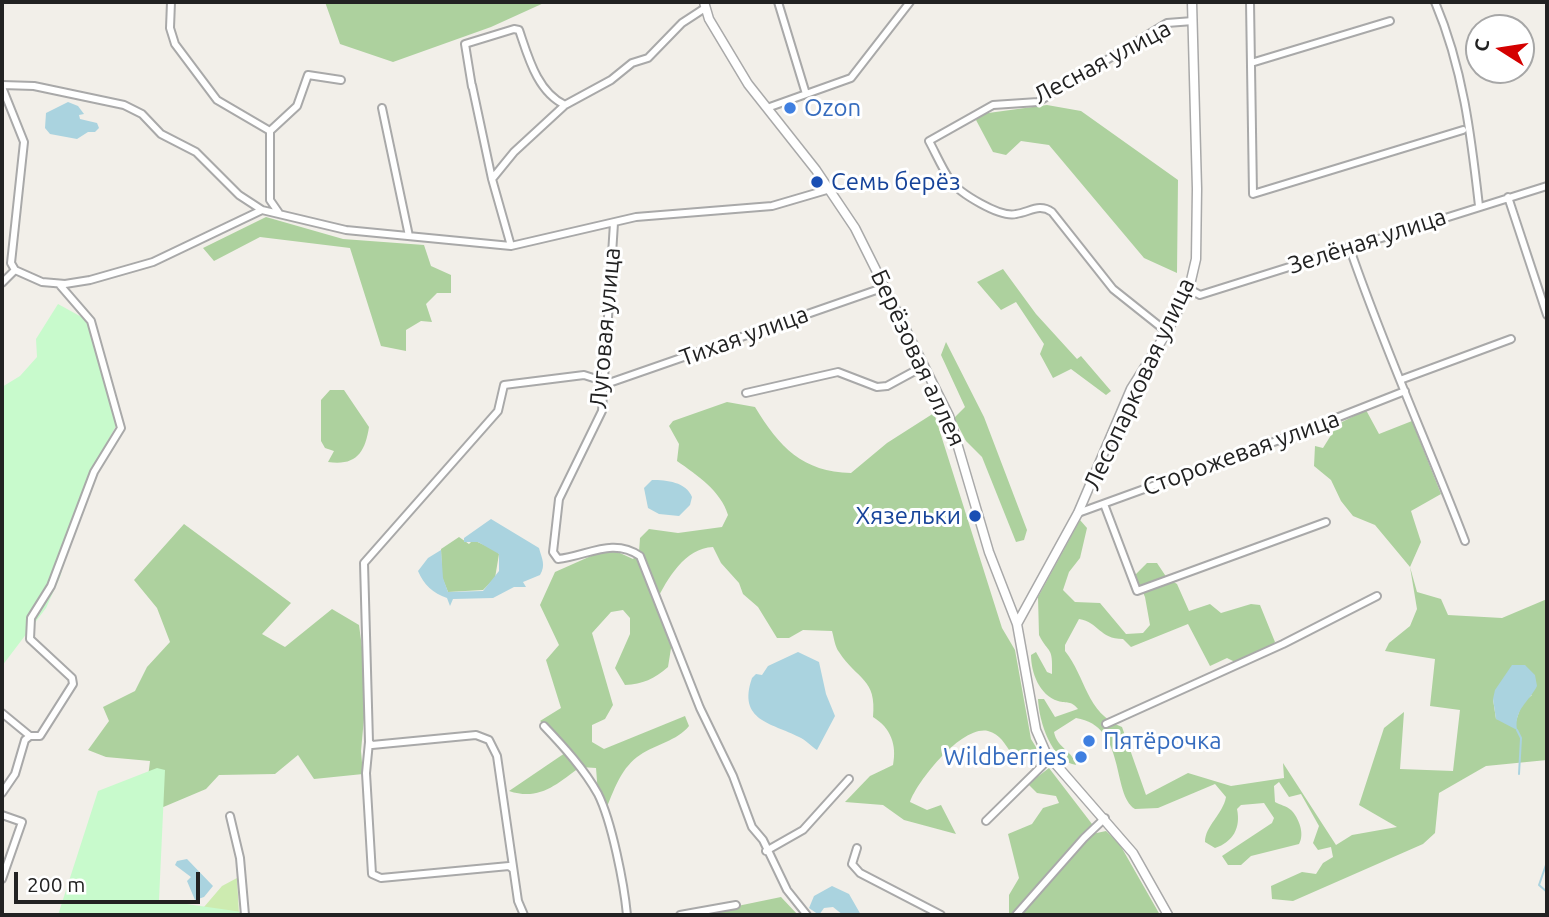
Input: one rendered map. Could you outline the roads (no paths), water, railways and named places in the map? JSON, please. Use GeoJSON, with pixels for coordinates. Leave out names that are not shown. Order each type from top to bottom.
{"type":"FeatureCollection","features":[{"type":"Feature","properties":{"kind":"street"},"geometry":{"type":"LineString","coordinates":[[171,2],[170,28],[175,44],[217,100],[270,131]]}},
{"type":"Feature","properties":{"kind":"street"},"geometry":{"type":"LineString","coordinates":[[778,2],[806,94]]}},
{"type":"Feature","properties":{"kind":"street"},"geometry":{"type":"LineString","coordinates":[[767,108],[851,78],[910,2]]}},
{"type":"Feature","properties":{"kind":"street","name":"Лесопарковая улица"},"geometry":{"type":"LineString","coordinates":[[1017,624],[1078,513],[1131,389],[1167,332],[1189,289],[1196,259],[1197,229],[1192,2]]}},
{"type":"Feature","properties":{"kind":"street"},"geometry":{"type":"LineString","coordinates":[[1250,2],[1253,194],[1463,130]]}},
{"type":"Feature","properties":{"kind":"street"},"geometry":{"type":"LineString","coordinates":[[1436,2],[1453,43],[1469,116],[1479,206]]}},
{"type":"Feature","properties":{"kind":"street"},"geometry":{"type":"LineString","coordinates":[[492,178],[514,152],[565,105],[611,80],[632,62],[648,58],[682,23],[705,5]]}},
{"type":"Feature","properties":{"kind":"street","name":"Берёзовая аллея"},"geometry":{"type":"LineString","coordinates":[[705,5],[734,63],[827,185],[855,228],[959,442],[989,552],[1017,624],[1036,730],[1050,758],[1133,853],[1168,915]]}},
{"type":"Feature","properties":{"kind":"street","name":"Лесная улица"},"geometry":{"type":"LineString","coordinates":[[1167,332],[1113,289],[1052,212],[1037,207],[1018,214],[996,213],[951,183],[929,141],[993,106],[1038,103],[1167,23],[1193,21]]}},
{"type":"Feature","properties":{"kind":"street"},"geometry":{"type":"LineString","coordinates":[[1251,63],[1390,21]]}},
{"type":"Feature","properties":{"kind":"street"},"geometry":{"type":"LineString","coordinates":[[511,246],[492,178],[465,44],[514,29],[519,30],[537,75],[548,91],[565,105]]}},
{"type":"Feature","properties":{"kind":"street"},"geometry":{"type":"LineString","coordinates":[[279,214],[270,200],[270,131],[297,106],[308,75],[341,80]]}},
{"type":"Feature","properties":{"kind":"street"},"geometry":{"type":"LineString","coordinates":[[270,200],[262,210],[153,262],[90,280],[59,284],[42,282],[15,270],[11,263],[24,142],[2,86],[34,86],[124,105],[142,114],[161,134],[196,152],[239,195],[262,210],[346,230],[511,246],[636,217],[772,206],[827,185]]}},
{"type":"Feature","properties":{"kind":"street"},"geometry":{"type":"LineString","coordinates":[[382,108],[409,236]]}},
{"type":"Feature","properties":{"kind":"street","name":"Зелёная улица"},"geometry":{"type":"LineString","coordinates":[[1189,289],[1200,295],[1547,186]]}},
{"type":"Feature","properties":{"kind":"street"},"geometry":{"type":"LineString","coordinates":[[1508,197],[1547,315]]}},
{"type":"Feature","properties":{"kind":"street","name":"Луговая улица"},"geometry":{"type":"LineString","coordinates":[[614,223],[602,411],[559,499],[553,552],[558,559],[603,548],[620,548],[640,556],[698,702],[737,785],[752,827],[763,840],[766,851]]}},
{"type":"Feature","properties":{"kind":"street"},"geometry":{"type":"LineString","coordinates":[[1349,246],[1371,312],[1465,541]]}},
{"type":"Feature","properties":{"kind":"street"},"geometry":{"type":"LineString","coordinates":[[2,254],[11,255]]}},
{"type":"Feature","properties":{"kind":"street"},"geometry":{"type":"LineString","coordinates":[[2,283],[15,270]]}},
{"type":"Feature","properties":{"kind":"street"},"geometry":{"type":"LineString","coordinates":[[2,793],[15,774],[25,740],[30,736],[40,736],[73,684],[72,678],[30,639],[31,618],[51,586],[94,472],[121,428],[91,321],[59,284]]}},
{"type":"Feature","properties":{"kind":"street","name":"Тихая улица"},"geometry":{"type":"LineString","coordinates":[[604,382],[641,373],[884,287]]}},
{"type":"Feature","properties":{"kind":"street"},"geometry":{"type":"LineString","coordinates":[[1400,380],[1511,339]]}},
{"type":"Feature","properties":{"kind":"street"},"geometry":{"type":"LineString","coordinates":[[746,393],[838,372],[877,387],[887,386],[924,366]]}},
{"type":"Feature","properties":{"kind":"street"},"geometry":{"type":"LineString","coordinates":[[513,869],[509,866],[382,878],[372,874],[366,773],[369,742],[365,563],[498,411],[504,385],[584,375],[604,382]]}},
{"type":"Feature","properties":{"kind":"street","name":"Сторожевая улица"},"geometry":{"type":"LineString","coordinates":[[1078,513],[1405,391]]}},
{"type":"Feature","properties":{"kind":"street"},"geometry":{"type":"LineString","coordinates":[[1104,504],[1137,591],[1326,522]]}},
{"type":"Feature","properties":{"kind":"street"},"geometry":{"type":"LineString","coordinates":[[1106,724],[1283,644],[1377,596]]}},
{"type":"Feature","properties":{"kind":"street"},"geometry":{"type":"LineString","coordinates":[[2,713],[30,736]]}},
{"type":"Feature","properties":{"kind":"street"},"geometry":{"type":"LineString","coordinates":[[544,726],[583,771],[601,803],[625,891],[627,915]]}},
{"type":"Feature","properties":{"kind":"street"},"geometry":{"type":"LineString","coordinates":[[369,742],[372,745],[476,735],[489,740],[497,756],[518,901],[524,915]]}},
{"type":"Feature","properties":{"kind":"street"},"geometry":{"type":"LineString","coordinates":[[986,821],[1050,758]]}},
{"type":"Feature","properties":{"kind":"street"},"geometry":{"type":"LineString","coordinates":[[807,915],[787,890],[766,851],[803,830],[849,779]]}},
{"type":"Feature","properties":{"kind":"street"},"geometry":{"type":"LineString","coordinates":[[2,815],[22,822],[2,879]]}},
{"type":"Feature","properties":{"kind":"street"},"geometry":{"type":"LineString","coordinates":[[230,816],[240,858],[245,915]]}},
{"type":"Feature","properties":{"kind":"street"},"geometry":{"type":"LineString","coordinates":[[1016,915],[1105,818]]}},
{"type":"Feature","properties":{"kind":"street"},"geometry":{"type":"LineString","coordinates":[[858,848],[852,857],[852,864],[860,873],[941,915]]}},
{"type":"Feature","properties":{"kind":"street"},"geometry":{"type":"LineString","coordinates":[[680,915],[736,905]]}},
{"type":"Feature","properties":{"kind":"water"},"geometry":{"type":"Polygon","coordinates":[[[68,102],[78,106],[84,114],[79,115],[80,119],[97,123],[99,128],[77,139],[50,134],[45,128],[46,113],[68,102]]]}},
{"type":"Feature","properties":{"kind":"water"},"geometry":{"type":"Polygon","coordinates":[[[652,480],[681,485],[692,497],[690,505],[679,516],[659,514],[648,508],[644,488],[652,480]]]}},
{"type":"Feature","properties":{"kind":"water"},"geometry":{"type":"Polygon","coordinates":[[[491,519],[539,548],[543,562],[542,571],[540,575],[523,582],[526,587],[514,587],[493,598],[453,599],[450,606],[447,598],[430,588],[418,571],[428,558],[441,550],[443,578],[448,592],[483,591],[499,571],[499,554],[478,542],[464,542],[464,538],[491,519]]]}},
{"type":"Feature","properties":{"kind":"water"},"geometry":{"type":"Polygon","coordinates":[[[798,652],[819,662],[826,694],[835,716],[817,750],[802,738],[768,724],[753,712],[749,703],[752,678],[756,674],[762,675],[768,666],[798,652]]]}},
{"type":"Feature","properties":{"kind":"water"},"geometry":{"type":"Polygon","coordinates":[[[1512,665],[1525,665],[1535,675],[1537,686],[1520,711],[1517,730],[1496,719],[1493,699],[1495,690],[1512,665]]]}},
{"type":"Feature","properties":{"kind":"water"},"geometry":{"type":"Polygon","coordinates":[[[187,859],[213,886],[204,897],[195,900],[187,881],[191,877],[175,865],[177,861],[187,859]]]}},
{"type":"Feature","properties":{"kind":"water"},"geometry":{"type":"Polygon","coordinates":[[[832,886],[849,894],[861,915],[843,915],[833,907],[824,908],[819,915],[809,908],[814,896],[832,886]]]}},
{"type":"Feature","properties":{"kind":"waterway"},"geometry":{"type":"LineString","coordinates":[[1517,730],[1521,738],[1519,774]]}},
{"type":"Feature","properties":{"kind":"waterway"},"geometry":{"type":"LineString","coordinates":[[1547,862],[1539,885],[1547,892]]}},
{"type":"Feature","properties":{"kind":"place","name":"Ozon"},"geometry":{"type":"Point","coordinates":[790,108]}},
{"type":"Feature","properties":{"kind":"place","name":"Семь берёз"},"geometry":{"type":"Point","coordinates":[817,182]}},
{"type":"Feature","properties":{"kind":"place","name":"Хязельки"},"geometry":{"type":"Point","coordinates":[975,516]}},
{"type":"Feature","properties":{"kind":"place","name":"Пятёрочка"},"geometry":{"type":"Point","coordinates":[1089,741]}},
{"type":"Feature","properties":{"kind":"place","name":"Wildberries"},"geometry":{"type":"Point","coordinates":[1081,757]}}]}
